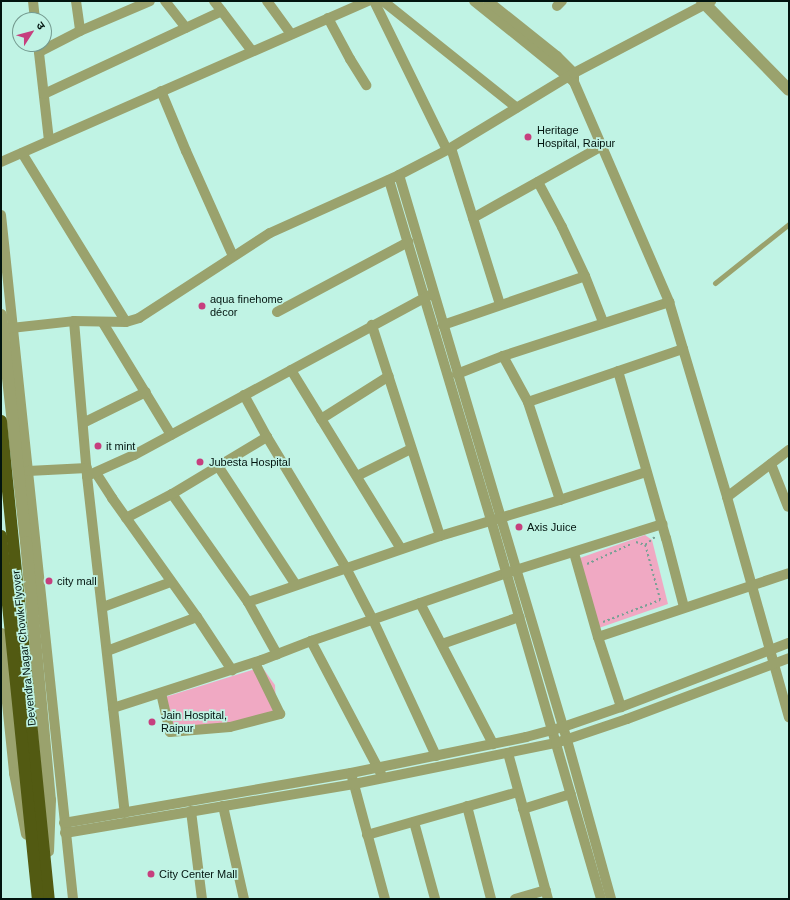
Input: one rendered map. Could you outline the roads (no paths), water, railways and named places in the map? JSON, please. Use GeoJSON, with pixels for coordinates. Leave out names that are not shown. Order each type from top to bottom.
{"type":"FeatureCollection","features":[{"type":"Feature","properties":{"kind":"highway","name":"Devendra Nagar Chowk Flyover"},"geometry":{"type":"LineString","coordinates":[[1,421],[41,876]]}},
{"type":"Feature","properties":{"kind":"highway","name":"Devendra Nagar Chowk Flyover"},"geometry":{"type":"LineString","coordinates":[[1,536],[33,795]]}},
{"type":"Feature","properties":{"kind":"highway"},"geometry":{"type":"LineString","coordinates":[[38,899],[41,876]]}},
{"type":"Feature","properties":{"kind":"highway"},"geometry":{"type":"LineString","coordinates":[[41,876],[49,899]]}},
{"type":"Feature","properties":{"kind":"street"},"geometry":{"type":"LineString","coordinates":[[33,1],[34,12]]}},
{"type":"Feature","properties":{"kind":"street"},"geometry":{"type":"LineString","coordinates":[[76,1],[80,31]]}},
{"type":"Feature","properties":{"kind":"street"},"geometry":{"type":"LineString","coordinates":[[52,43],[150,1]]}},
{"type":"Feature","properties":{"kind":"street"},"geometry":{"type":"LineString","coordinates":[[165,1],[186,28]]}},
{"type":"Feature","properties":{"kind":"street"},"geometry":{"type":"LineString","coordinates":[[214,1],[252,51]]}},
{"type":"Feature","properties":{"kind":"street"},"geometry":{"type":"LineString","coordinates":[[267,1],[291,34]]}},
{"type":"Feature","properties":{"kind":"street"},"geometry":{"type":"LineString","coordinates":[[1,162],[368,1]]}},
{"type":"Feature","properties":{"kind":"street"},"geometry":{"type":"LineString","coordinates":[[374,1],[449,149],[473,218],[500,304]]}},
{"type":"Feature","properties":{"kind":"street"},"geometry":{"type":"LineString","coordinates":[[383,1],[517,108]]}},
{"type":"Feature","properties":{"kind":"street"},"geometry":{"type":"LineString","coordinates":[[474,1],[572,77]]}},
{"type":"Feature","properties":{"kind":"street"},"geometry":{"type":"LineString","coordinates":[[488,1],[557,56],[572,77],[668,302],[727,497],[789,717]]}},
{"type":"Feature","properties":{"kind":"street"},"geometry":{"type":"LineString","coordinates":[[5,324],[25,325],[74,321],[103,323],[126,322],[148,314],[259,240],[293,221],[399,175],[449,149],[517,108],[706,2],[789,90]]}},
{"type":"Feature","properties":{"kind":"street"},"geometry":{"type":"LineString","coordinates":[[44,94],[222,11]]}},
{"type":"Feature","properties":{"kind":"street"},"geometry":{"type":"LineString","coordinates":[[328,18],[350,60],[366,85]]}},
{"type":"Feature","properties":{"kind":"street"},"geometry":{"type":"LineString","coordinates":[[39,52],[49,140]]}},
{"type":"Feature","properties":{"kind":"street"},"geometry":{"type":"LineString","coordinates":[[162,91],[233,256]]}},
{"type":"Feature","properties":{"kind":"street"},"geometry":{"type":"LineString","coordinates":[[473,218],[602,146]]}},
{"type":"Feature","properties":{"kind":"street"},"geometry":{"type":"LineString","coordinates":[[22,152],[126,322]]}},
{"type":"Feature","properties":{"kind":"street"},"geometry":{"type":"LineString","coordinates":[[399,175],[429,296],[491,520],[511,572],[558,729],[556,743],[600,899]]}},
{"type":"Feature","properties":{"kind":"street"},"geometry":{"type":"LineString","coordinates":[[388,180],[408,242],[429,296],[443,325],[501,517],[519,617],[558,729],[567,740],[611,899]]}},
{"type":"Feature","properties":{"kind":"street"},"geometry":{"type":"LineString","coordinates":[[538,182],[562,227],[585,276],[603,322]]}},
{"type":"Feature","properties":{"kind":"street"},"geometry":{"type":"LineString","coordinates":[[1,215],[5,324],[50,800],[41,876],[34,899]]}},
{"type":"Feature","properties":{"kind":"street"},"geometry":{"type":"LineString","coordinates":[[277,312],[408,242]]}},
{"type":"Feature","properties":{"kind":"street"},"geometry":{"type":"LineString","coordinates":[[443,325],[500,304],[585,276]]}},
{"type":"Feature","properties":{"kind":"street"},"geometry":{"type":"LineString","coordinates":[[28,471],[90,472],[171,435],[372,325],[429,296]]}},
{"type":"Feature","properties":{"kind":"street"},"geometry":{"type":"LineString","coordinates":[[457,374],[503,356],[544,344],[603,322],[668,302]]}},
{"type":"Feature","properties":{"kind":"street"},"geometry":{"type":"LineString","coordinates":[[1,315],[5,324],[28,471],[73,899]]}},
{"type":"Feature","properties":{"kind":"street"},"geometry":{"type":"LineString","coordinates":[[74,321],[82,423],[90,472],[107,651],[125,813]]}},
{"type":"Feature","properties":{"kind":"street"},"geometry":{"type":"LineString","coordinates":[[103,323],[171,435]]}},
{"type":"Feature","properties":{"kind":"street"},"geometry":{"type":"LineString","coordinates":[[372,325],[440,536]]}},
{"type":"Feature","properties":{"kind":"street"},"geometry":{"type":"LineString","coordinates":[[528,402],[683,349]]}},
{"type":"Feature","properties":{"kind":"street"},"geometry":{"type":"LineString","coordinates":[[503,356],[528,402],[560,500]]}},
{"type":"Feature","properties":{"kind":"street"},"geometry":{"type":"LineString","coordinates":[[291,370],[401,549]]}},
{"type":"Feature","properties":{"kind":"street"},"geometry":{"type":"LineString","coordinates":[[618,371],[663,527],[684,607]]}},
{"type":"Feature","properties":{"kind":"street"},"geometry":{"type":"LineString","coordinates":[[321,419],[389,376]]}},
{"type":"Feature","properties":{"kind":"street"},"geometry":{"type":"LineString","coordinates":[[82,423],[146,392]]}},
{"type":"Feature","properties":{"kind":"street"},"geometry":{"type":"LineString","coordinates":[[244,395],[267,437],[346,568],[373,620],[436,756]]}},
{"type":"Feature","properties":{"kind":"street"},"geometry":{"type":"LineString","coordinates":[[126,518],[172,494],[267,437]]}},
{"type":"Feature","properties":{"kind":"street"},"geometry":{"type":"LineString","coordinates":[[356,476],[411,449]]}},
{"type":"Feature","properties":{"kind":"street"},"geometry":{"type":"LineString","coordinates":[[727,497],[789,450]]}},
{"type":"Feature","properties":{"kind":"street"},"geometry":{"type":"LineString","coordinates":[[772,464],[789,508]]}},
{"type":"Feature","properties":{"kind":"street"},"geometry":{"type":"LineString","coordinates":[[218,466],[296,585]]}},
{"type":"Feature","properties":{"kind":"street"},"geometry":{"type":"LineString","coordinates":[[90,472],[126,518],[197,617],[232,670]]}},
{"type":"Feature","properties":{"kind":"street"},"geometry":{"type":"LineString","coordinates":[[248,602],[440,536],[560,500],[646,472]]}},
{"type":"Feature","properties":{"kind":"street"},"geometry":{"type":"LineString","coordinates":[[172,494],[248,602],[277,654]]}},
{"type":"Feature","properties":{"kind":"street"},"geometry":{"type":"LineString","coordinates":[[113,708],[254,663],[311,641],[511,572],[663,527]]}},
{"type":"Feature","properties":{"kind":"street"},"geometry":{"type":"LineString","coordinates":[[574,553],[620,707]]}},
{"type":"Feature","properties":{"kind":"street"},"geometry":{"type":"LineString","coordinates":[[598,637],[789,573]]}},
{"type":"Feature","properties":{"kind":"street"},"geometry":{"type":"LineString","coordinates":[[103,607],[171,582]]}},
{"type":"Feature","properties":{"kind":"street"},"geometry":{"type":"LineString","coordinates":[[420,603],[493,744]]}},
{"type":"Feature","properties":{"kind":"street"},"geometry":{"type":"LineString","coordinates":[[107,651],[197,617]]}},
{"type":"Feature","properties":{"kind":"street"},"geometry":{"type":"LineString","coordinates":[[442,644],[519,617]]}},
{"type":"Feature","properties":{"kind":"street"},"geometry":{"type":"LineString","coordinates":[[1,634],[15,773],[41,876],[54,899]]}},
{"type":"Feature","properties":{"kind":"street"},"geometry":{"type":"LineString","coordinates":[[311,641],[381,773]]}},
{"type":"Feature","properties":{"kind":"street"},"geometry":{"type":"LineString","coordinates":[[65,828],[191,811],[354,784],[381,773],[436,756],[558,729],[789,643]]}},
{"type":"Feature","properties":{"kind":"street"},"geometry":{"type":"LineString","coordinates":[[65,828],[125,813],[216,796],[351,773],[381,773],[508,753],[556,743],[789,658]]}},
{"type":"Feature","properties":{"kind":"street"},"geometry":{"type":"LineString","coordinates":[[161,693],[170,732],[230,727],[280,714],[254,663]]}},
{"type":"Feature","properties":{"kind":"street"},"geometry":{"type":"LineString","coordinates":[[508,753],[547,894],[515,899]]}},
{"type":"Feature","properties":{"kind":"street"},"geometry":{"type":"LineString","coordinates":[[351,773],[385,899]]}},
{"type":"Feature","properties":{"kind":"street"},"geometry":{"type":"LineString","coordinates":[[368,835],[518,792]]}},
{"type":"Feature","properties":{"kind":"street"},"geometry":{"type":"LineString","coordinates":[[523,809],[571,794]]}},
{"type":"Feature","properties":{"kind":"street"},"geometry":{"type":"LineString","coordinates":[[223,806],[244,899]]}},
{"type":"Feature","properties":{"kind":"street"},"geometry":{"type":"LineString","coordinates":[[467,806],[491,899]]}},
{"type":"Feature","properties":{"kind":"street"},"geometry":{"type":"LineString","coordinates":[[191,811],[202,899]]}},
{"type":"Feature","properties":{"kind":"street"},"geometry":{"type":"LineString","coordinates":[[414,822],[434,899]]}},
{"type":"Feature","properties":{"kind":"lane"},"geometry":{"type":"LineString","coordinates":[[715,283],[789,224]]}},
{"type":"Feature","properties":{"kind":"place","name":"Heritage Hospital, Raipur"},"geometry":{"type":"Point","coordinates":[528,137]}},
{"type":"Feature","properties":{"kind":"place","name":"aqua finehome décor"},"geometry":{"type":"Point","coordinates":[202,306]}},
{"type":"Feature","properties":{"kind":"place","name":"it mint"},"geometry":{"type":"Point","coordinates":[98,446]}},
{"type":"Feature","properties":{"kind":"place","name":"Jubesta Hospital"},"geometry":{"type":"Point","coordinates":[200,462]}},
{"type":"Feature","properties":{"kind":"place","name":"Axis Juice"},"geometry":{"type":"Point","coordinates":[519,527]}},
{"type":"Feature","properties":{"kind":"place","name":"city mall"},"geometry":{"type":"Point","coordinates":[49,581]}},
{"type":"Feature","properties":{"kind":"place","name":"Jain Hospital, Raipur"},"geometry":{"type":"Point","coordinates":[152,722]}},
{"type":"Feature","properties":{"kind":"place","name":"City Center Mall"},"geometry":{"type":"Point","coordinates":[151,874]}}]}
